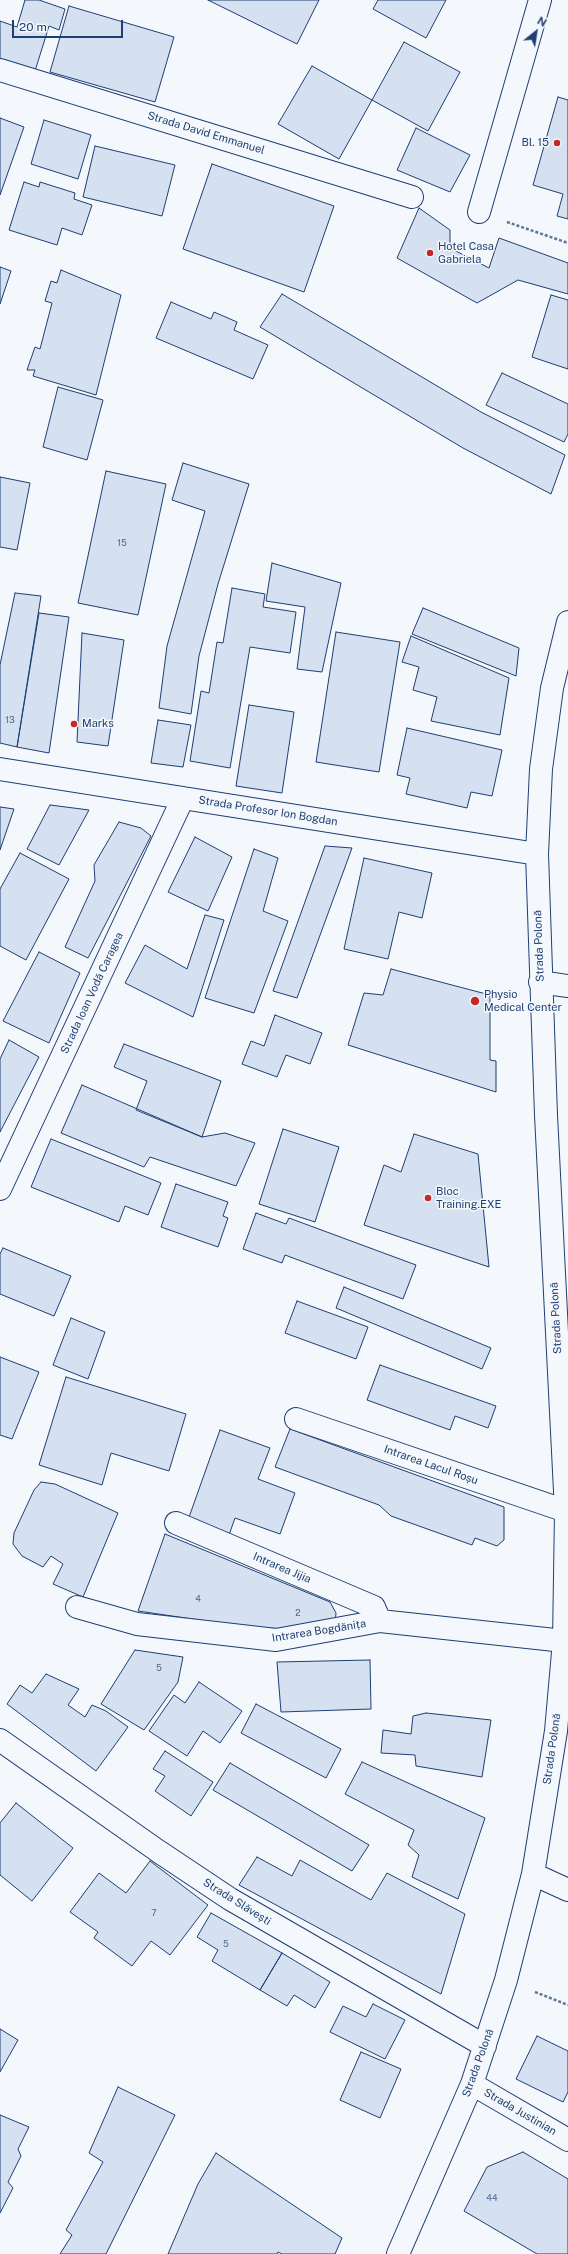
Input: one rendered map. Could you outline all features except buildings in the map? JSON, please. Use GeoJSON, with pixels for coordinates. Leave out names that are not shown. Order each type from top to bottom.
{"type":"FeatureCollection","features":[{"type":"Feature","properties":{"kind":"street"},"geometry":{"type":"LineString","coordinates":[[479,212],[540,0]]}},
{"type":"Feature","properties":{"kind":"street","name":"Strada David Emmanuel"},"geometry":{"type":"LineString","coordinates":[[0,70],[412,197]]}},
{"type":"Feature","properties":{"kind":"street","name":"Strada Polonă"},"geometry":{"type":"LineString","coordinates":[[398,2254],[472,2084],[506,1980],[533,1874],[562,1734],[566,1511],[561,1294],[540,982],[537,854],[540,769],[552,688],[568,622]]}},
{"type":"Feature","properties":{"kind":"street","name":"Strada Profesor Ion Bogdan"},"geometry":{"type":"LineString","coordinates":[[0,769],[537,854]]}},
{"type":"Feature","properties":{"kind":"street","name":"Strada Ioan Vodă Caragea"},"geometry":{"type":"LineString","coordinates":[[0,1189],[183,798]]}},
{"type":"Feature","properties":{"kind":"street"},"geometry":{"type":"LineString","coordinates":[[540,982],[568,986]]}},
{"type":"Feature","properties":{"kind":"street","name":"Intrarea Lacul Roșu"},"geometry":{"type":"LineString","coordinates":[[296,1419],[566,1511]]}},
{"type":"Feature","properties":{"kind":"street","name":"Intrarea Jijia"},"geometry":{"type":"LineString","coordinates":[[176,1523],[374,1607],[380,1621]]}},
{"type":"Feature","properties":{"kind":"street","name":"Intrarea Bogdănița"},"geometry":{"type":"LineString","coordinates":[[77,1607],[137,1624],[276,1640],[380,1621],[564,1641]]}},
{"type":"Feature","properties":{"kind":"street","name":"Strada Slăvești"},"geometry":{"type":"LineString","coordinates":[[0,1740],[158,1851],[230,1899],[485,2046]]}},
{"type":"Feature","properties":{"kind":"street"},"geometry":{"type":"LineString","coordinates":[[533,1874],[568,1890]]}},
{"type":"Feature","properties":{"kind":"street","name":"Strada Justinian"},"geometry":{"type":"LineString","coordinates":[[472,2084],[568,2140]]}},
{"type":"Feature","properties":{"kind":"path"},"geometry":{"type":"LineString","coordinates":[[506,1980],[568,2006]]}},
{"type":"Feature","properties":{"kind":"place","name":"Bl. 15"},"geometry":{"type":"Point","coordinates":[557,143]}},
{"type":"Feature","properties":{"kind":"place","name":"Hotel Casa Gabriela"},"geometry":{"type":"Point","coordinates":[430,253]}},
{"type":"Feature","properties":{"kind":"place","name":"Marks"},"geometry":{"type":"Point","coordinates":[74,724]}},
{"type":"Feature","properties":{"kind":"place","name":"Physio Medical Center"},"geometry":{"type":"Point","coordinates":[475,1001]}},
{"type":"Feature","properties":{"kind":"place","name":"Bloc Training.EXE"},"geometry":{"type":"Point","coordinates":[428,1198]}}]}
